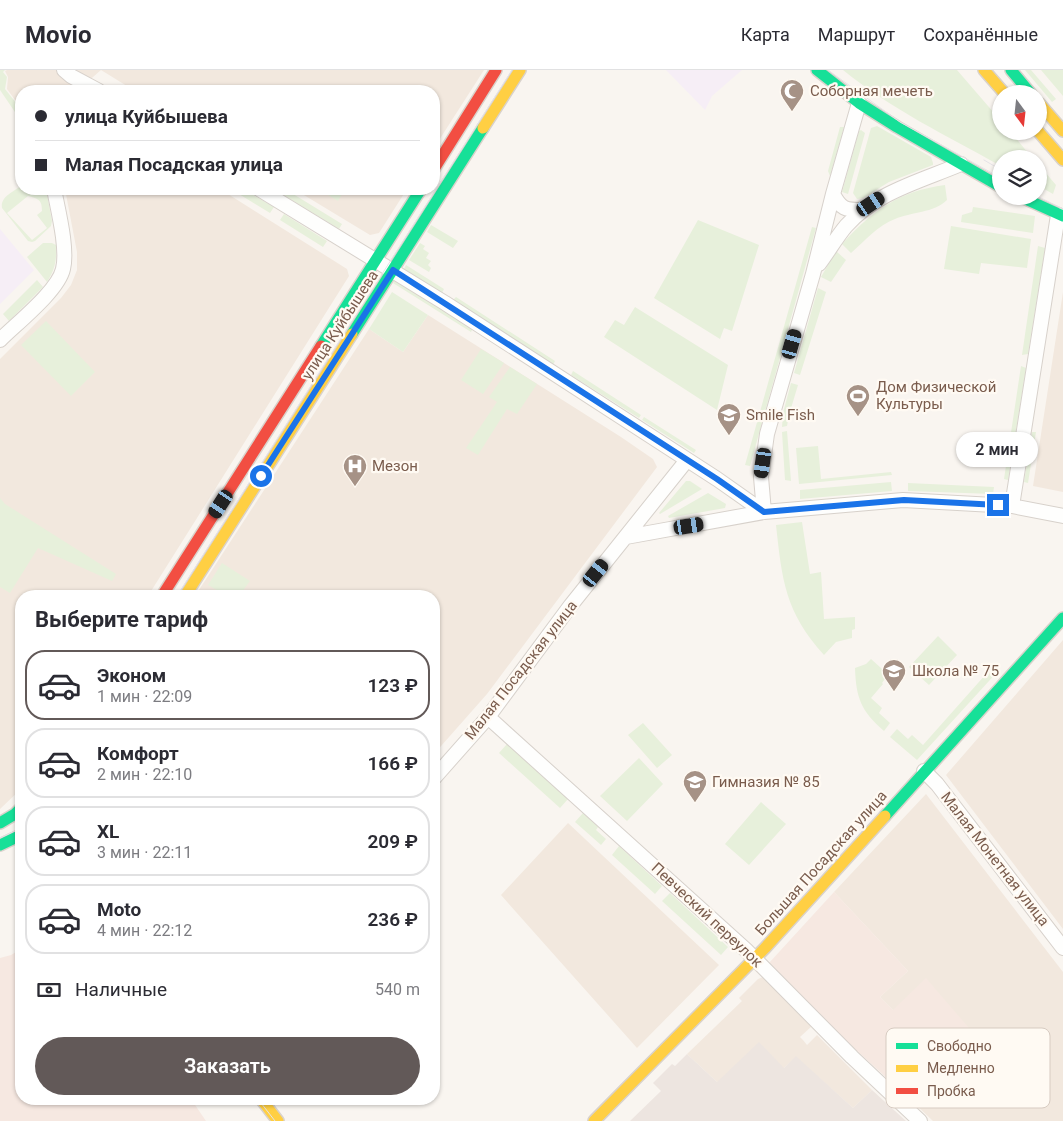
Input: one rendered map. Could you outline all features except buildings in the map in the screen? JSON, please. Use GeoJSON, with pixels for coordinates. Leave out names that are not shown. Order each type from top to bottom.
{"type":"FeatureCollection","features":[{"type":"Feature","properties":{"kind":"main road"},"geometry":{"type":"LineString","coordinates":[[440,159],[496,70]]}},
{"type":"Feature","properties":{"kind":"main road","name":"улица Куйбышева"},"geometry":{"type":"LineString","coordinates":[[189,590],[520,70]]}},
{"type":"Feature","properties":{"kind":"main road"},"geometry":{"type":"LineString","coordinates":[[817,70],[859,103],[992,182]]}},
{"type":"Feature","properties":{"kind":"main road"},"geometry":{"type":"LineString","coordinates":[[984,70],[997,85]]}},
{"type":"Feature","properties":{"kind":"main road"},"geometry":{"type":"LineString","coordinates":[[1011,70],[1024,85]]}},
{"type":"Feature","properties":{"kind":"main road"},"geometry":{"type":"LineString","coordinates":[[1048,114],[1063,131]]}},
{"type":"Feature","properties":{"kind":"main road"},"geometry":{"type":"LineString","coordinates":[[1046,140],[1063,160]]}},
{"type":"Feature","properties":{"kind":"main road","name":"улица Куйбышева"},"geometry":{"type":"LineString","coordinates":[[166,590],[417,195]]}},
{"type":"Feature","properties":{"kind":"main road"},"geometry":{"type":"LineString","coordinates":[[1038,205],[1061,216]]}},
{"type":"Feature","properties":{"kind":"main road","name":"Большая Посадская улица"},"geometry":{"type":"LineString","coordinates":[[594,1121],[755,958],[1063,618]]}},
{"type":"Feature","properties":{"kind":"main road"},"geometry":{"type":"LineString","coordinates":[[0,823],[15,814]]}},
{"type":"Feature","properties":{"kind":"main road"},"geometry":{"type":"LineString","coordinates":[[0,846],[15,838]]}},
{"type":"Feature","properties":{"kind":"main road"},"geometry":{"type":"LineString","coordinates":[[266,1105],[278,1121]]}},
{"type":"Feature","properties":{"kind":"street"},"geometry":{"type":"LineString","coordinates":[[64,70],[79,85]]}},
{"type":"Feature","properties":{"kind":"street"},"geometry":{"type":"LineString","coordinates":[[764,512],[761,477],[767,434],[859,103]]}},
{"type":"Feature","properties":{"kind":"street"},"geometry":{"type":"LineString","coordinates":[[813,274],[846,226],[862,210],[896,190],[961,164]]}},
{"type":"Feature","properties":{"kind":"street"},"geometry":{"type":"LineString","coordinates":[[833,194],[839,205],[846,209],[862,210]]}},
{"type":"Feature","properties":{"kind":"street"},"geometry":{"type":"LineString","coordinates":[[0,340],[60,279],[64,268],[65,256],[55,195]]}},
{"type":"Feature","properties":{"kind":"street"},"geometry":{"type":"LineString","coordinates":[[269,195],[393,270],[717,479],[764,512]]}},
{"type":"Feature","properties":{"kind":"street"},"geometry":{"type":"LineString","coordinates":[[1012,506],[1061,216]]}},
{"type":"Feature","properties":{"kind":"street","name":"Малая Посадская улица"},"geometry":{"type":"LineString","coordinates":[[440,771],[488,717],[571,605],[687,460]]}},
{"type":"Feature","properties":{"kind":"street"},"geometry":{"type":"LineString","coordinates":[[626,537],[764,512],[904,500],[951,501],[1012,506],[1063,516]]}},
{"type":"Feature","properties":{"kind":"street","name":"Певческий переулок"},"geometry":{"type":"LineString","coordinates":[[488,717],[755,958],[886,1089]]}},
{"type":"Feature","properties":{"kind":"street","name":"Малая Монетная улица"},"geometry":{"type":"LineString","coordinates":[[924,771],[937,784],[1063,948]]}},
{"type":"Feature","properties":{"kind":"street","name":"Певческий переулок"},"geometry":{"type":"LineString","coordinates":[[906,1108],[920,1121]]}},
{"type":"Feature","properties":{"kind":"shaded area"},"geometry":{"type":"Polygon","coordinates":[[[101,70],[84,85],[15,85],[15,100],[7,89],[8,77],[5,71],[101,70]]]}},
{"type":"Feature","properties":{"kind":"shaded area"},"geometry":{"type":"Polygon","coordinates":[[[101,70],[484,70],[440,139],[440,85],[125,85],[101,70]]]}},
{"type":"Feature","properties":{"kind":"shaded area"},"geometry":{"type":"Polygon","coordinates":[[[666,70],[742,70],[712,96],[705,110],[666,70]]]}},
{"type":"Feature","properties":{"kind":"shaded area"},"geometry":{"type":"Polygon","coordinates":[[[66,195],[230,195],[347,269],[349,276],[152,590],[15,590],[15,795],[0,809],[0,359],[61,298],[71,285],[77,270],[77,252],[66,195]]]}},
{"type":"Feature","properties":{"kind":"shaded area"},"geometry":{"type":"Polygon","coordinates":[[[304,195],[403,195],[379,233],[370,235],[304,195]]]}},
{"type":"Feature","properties":{"kind":"shaded area"},"geometry":{"type":"Polygon","coordinates":[[[0,229],[34,270],[0,304],[0,229]]]}},
{"type":"Feature","properties":{"kind":"shaded area"},"geometry":{"type":"Polygon","coordinates":[[[1063,292],[1063,492],[1033,486],[1063,292]]]}},
{"type":"Feature","properties":{"kind":"shaded area"},"geometry":{"type":"Polygon","coordinates":[[[428,315],[621,437],[653,459],[657,467],[487,694],[440,747],[440,590],[199,590],[369,329],[403,352],[428,315]]]}},
{"type":"Feature","properties":{"kind":"shaded area"},"geometry":{"type":"Polygon","coordinates":[[[1063,640],[1063,929],[946,775],[1063,640]]]}},
{"type":"Feature","properties":{"kind":"shaded area"},"geometry":{"type":"Polygon","coordinates":[[[926,794],[1063,972],[1063,1121],[933,1121],[919,1108],[1050,1108],[1050,1028],[942,1028],[893,1010],[880,997],[908,971],[834,892],[926,794]]]}},
{"type":"Feature","properties":{"kind":"shaded area"},"geometry":{"type":"Polygon","coordinates":[[[568,823],[719,965],[637,1048],[501,895],[568,823]]]}},
{"type":"Feature","properties":{"kind":"shaded area"},"geometry":{"type":"Polygon","coordinates":[[[834,892],[908,971],[880,997],[893,1010],[926,978],[969,1028],[886,1028],[886,1077],[769,963],[834,892]]]}},
{"type":"Feature","properties":{"kind":"shaded area"},"geometry":{"type":"Polygon","coordinates":[[[15,953],[15,1105],[195,1105],[206,1121],[0,1121],[0,958],[15,953]]]}},
{"type":"Feature","properties":{"kind":"shaded area"},"geometry":{"type":"Polygon","coordinates":[[[763,977],[812,1026],[800,1037],[807,1045],[817,1035],[872,1090],[853,1108],[796,1057],[784,1068],[717,1082],[687,1054],[742,1001],[739,998],[758,979],[763,977]]]}},
{"type":"Feature","properties":{"kind":"shaded area"},"geometry":{"type":"Polygon","coordinates":[[[759,1042],[784,1068],[796,1056],[853,1108],[872,1090],[886,1103],[886,1108],[892,1108],[906,1121],[630,1121],[661,1091],[653,1083],[672,1064],[675,1066],[687,1054],[717,1082],[759,1042]]]}},
{"type":"Feature","properties":{"kind":"green space"},"geometry":{"type":"Polygon","coordinates":[[[0,70],[5,70],[3,72],[7,77],[5,89],[15,102],[15,112],[0,90],[0,70]]]}},
{"type":"Feature","properties":{"kind":"green space"},"geometry":{"type":"Polygon","coordinates":[[[843,70],[957,70],[992,111],[992,140],[1017,140],[1026,150],[992,150],[992,161],[900,110],[843,70]]]}},
{"type":"Feature","properties":{"kind":"green space"},"geometry":{"type":"Polygon","coordinates":[[[1025,70],[1031,70],[1044,85],[1038,85],[1025,70]]]}},
{"type":"Feature","properties":{"kind":"green space"},"geometry":{"type":"Polygon","coordinates":[[[1041,70],[1063,70],[1063,96],[1041,70]]]}},
{"type":"Feature","properties":{"kind":"green space"},"geometry":{"type":"Polygon","coordinates":[[[1048,90],[1056,99],[1052,102],[1048,97],[1048,90]]]}},
{"type":"Feature","properties":{"kind":"green space"},"geometry":{"type":"Polygon","coordinates":[[[877,126],[931,157],[933,165],[889,182],[863,198],[857,199],[853,193],[871,128],[877,126]]]}},
{"type":"Feature","properties":{"kind":"green space"},"geometry":{"type":"Polygon","coordinates":[[[840,127],[844,127],[830,176],[828,171],[840,127]]]}},
{"type":"Feature","properties":{"kind":"green space"},"geometry":{"type":"Polygon","coordinates":[[[861,130],[865,133],[848,194],[842,192],[859,131],[861,130]]]}},
{"type":"Feature","properties":{"kind":"green space"},"geometry":{"type":"Polygon","coordinates":[[[1047,174],[1056,185],[1053,194],[1047,191],[1047,174]]]}},
{"type":"Feature","properties":{"kind":"green space"},"geometry":{"type":"Polygon","coordinates":[[[945,185],[947,200],[942,204],[929,210],[889,222],[877,229],[851,253],[842,244],[864,222],[888,204],[914,192],[945,185]]]}},
{"type":"Feature","properties":{"kind":"green space"},"geometry":{"type":"Polygon","coordinates":[[[15,190],[15,195],[47,195],[52,221],[51,226],[35,241],[28,241],[2,208],[3,201],[15,190]],[[28,196],[7,213],[32,240],[47,228],[37,215],[42,211],[41,204],[37,199],[28,196]]]}},
{"type":"Feature","properties":{"kind":"green space"},"geometry":{"type":"Polygon","coordinates":[[[241,195],[253,195],[274,207],[270,213],[241,195]]]}},
{"type":"Feature","properties":{"kind":"green space"},"geometry":{"type":"Polygon","coordinates":[[[284,195],[295,195],[342,224],[339,229],[284,195]]]}},
{"type":"Feature","properties":{"kind":"green space"},"geometry":{"type":"Polygon","coordinates":[[[328,195],[342,195],[338,201],[328,195]]]}},
{"type":"Feature","properties":{"kind":"green space"},"geometry":{"type":"Polygon","coordinates":[[[973,207],[1035,216],[1033,233],[961,222],[962,215],[972,212],[973,207]]]}},
{"type":"Feature","properties":{"kind":"green space"},"geometry":{"type":"Polygon","coordinates":[[[284,214],[327,241],[323,247],[280,220],[284,214]]]}},
{"type":"Feature","properties":{"kind":"green space"},"geometry":{"type":"Polygon","coordinates":[[[698,220],[759,245],[732,331],[724,328],[720,339],[654,298],[698,220]]]}},
{"type":"Feature","properties":{"kind":"green space"},"geometry":{"type":"Polygon","coordinates":[[[431,225],[458,241],[453,248],[427,232],[431,225]]]}},
{"type":"Feature","properties":{"kind":"green space"},"geometry":{"type":"Polygon","coordinates":[[[951,226],[1031,239],[1027,268],[981,263],[979,274],[944,269],[951,226]]]}},
{"type":"Feature","properties":{"kind":"green space"},"geometry":{"type":"Polygon","coordinates":[[[812,227],[816,228],[750,466],[745,465],[812,227]]]}},
{"type":"Feature","properties":{"kind":"green space"},"geometry":{"type":"Polygon","coordinates":[[[43,243],[56,245],[55,264],[47,282],[27,257],[43,243]]]}},
{"type":"Feature","properties":{"kind":"green space"},"geometry":{"type":"Polygon","coordinates":[[[420,243],[425,246],[423,249],[429,253],[426,258],[431,261],[428,265],[431,268],[429,272],[409,260],[420,243]]]}},
{"type":"Feature","properties":{"kind":"green space"},"geometry":{"type":"Polygon","coordinates":[[[1038,246],[1045,248],[1028,354],[1022,355],[1038,246]]]}},
{"type":"Feature","properties":{"kind":"green space"},"geometry":{"type":"Polygon","coordinates":[[[836,251],[846,260],[831,282],[821,277],[836,251]]]}},
{"type":"Feature","properties":{"kind":"green space"},"geometry":{"type":"Polygon","coordinates":[[[406,265],[444,289],[442,293],[404,269],[406,265]]]}},
{"type":"Feature","properties":{"kind":"green space"},"geometry":{"type":"Polygon","coordinates":[[[396,279],[473,328],[471,332],[393,283],[396,279]]]}},
{"type":"Feature","properties":{"kind":"green space"},"geometry":{"type":"Polygon","coordinates":[[[37,280],[43,287],[9,321],[3,314],[37,280]]]}},
{"type":"Feature","properties":{"kind":"green space"},"geometry":{"type":"Polygon","coordinates":[[[818,288],[826,292],[800,375],[794,373],[818,288]]]}},
{"type":"Feature","properties":{"kind":"green space"},"geometry":{"type":"Polygon","coordinates":[[[392,292],[428,315],[403,352],[369,329],[392,292]]]}},
{"type":"Feature","properties":{"kind":"green space"},"geometry":{"type":"Polygon","coordinates":[[[456,297],[555,361],[553,365],[453,300],[456,297]]]}},
{"type":"Feature","properties":{"kind":"green space"},"geometry":{"type":"Polygon","coordinates":[[[635,307],[728,365],[717,410],[604,337],[615,320],[624,325],[635,307]]]}},
{"type":"Feature","properties":{"kind":"green space"},"geometry":{"type":"Polygon","coordinates":[[[46,321],[95,372],[71,396],[21,345],[46,321]]]}},
{"type":"Feature","properties":{"kind":"green space"},"geometry":{"type":"Polygon","coordinates":[[[481,349],[504,363],[483,394],[461,380],[481,349]]]}},
{"type":"Feature","properties":{"kind":"green space"},"geometry":{"type":"Polygon","coordinates":[[[1021,366],[1026,368],[1008,480],[1004,479],[1021,366]]]}},
{"type":"Feature","properties":{"kind":"green space"},"geometry":{"type":"Polygon","coordinates":[[[510,367],[537,384],[517,414],[507,409],[478,455],[466,448],[497,402],[489,397],[510,367]]]}},
{"type":"Feature","properties":{"kind":"green space"},"geometry":{"type":"Polygon","coordinates":[[[573,371],[641,415],[639,418],[571,375],[573,371]]]}},
{"type":"Feature","properties":{"kind":"green space"},"geometry":{"type":"Polygon","coordinates":[[[791,383],[798,385],[787,426],[782,427],[783,413],[791,383]]]}},
{"type":"Feature","properties":{"kind":"green space"},"geometry":{"type":"Polygon","coordinates":[[[644,417],[696,450],[694,453],[642,420],[644,417]]]}},
{"type":"Feature","properties":{"kind":"green space"},"geometry":{"type":"Polygon","coordinates":[[[787,431],[791,481],[785,480],[782,432],[787,431]]]}},
{"type":"Feature","properties":{"kind":"green space"},"geometry":{"type":"Polygon","coordinates":[[[1032,432],[1036,432],[1028,483],[1024,482],[1032,432]]]}},
{"type":"Feature","properties":{"kind":"green space"},"geometry":{"type":"Polygon","coordinates":[[[818,446],[821,479],[891,472],[892,475],[799,484],[796,448],[818,446]]]}},
{"type":"Feature","properties":{"kind":"green space"},"geometry":{"type":"Polygon","coordinates":[[[686,481],[690,481],[702,489],[660,514],[659,513],[686,481]]]}},
{"type":"Feature","properties":{"kind":"green space"},"geometry":{"type":"Polygon","coordinates":[[[891,482],[892,491],[800,499],[800,490],[891,482]]]}},
{"type":"Feature","properties":{"kind":"green space"},"geometry":{"type":"Polygon","coordinates":[[[908,483],[994,487],[993,494],[908,491],[908,483]]]}},
{"type":"Feature","properties":{"kind":"green space"},"geometry":{"type":"Polygon","coordinates":[[[708,493],[726,504],[725,508],[669,518],[668,516],[708,493]]]}},
{"type":"Feature","properties":{"kind":"green space"},"geometry":{"type":"Polygon","coordinates":[[[0,498],[5,504],[116,574],[112,581],[38,548],[10,593],[0,587],[0,498]]]}},
{"type":"Feature","properties":{"kind":"green space"},"geometry":{"type":"Polygon","coordinates":[[[802,522],[810,574],[821,572],[824,619],[855,617],[855,629],[852,630],[852,638],[836,642],[824,655],[811,639],[793,609],[781,562],[776,525],[802,522]]]}},
{"type":"Feature","properties":{"kind":"green space"},"geometry":{"type":"Polygon","coordinates":[[[222,563],[250,581],[243,590],[217,590],[208,585],[222,563]]]}},
{"type":"Feature","properties":{"kind":"green space"},"geometry":{"type":"Polygon","coordinates":[[[938,636],[957,655],[929,685],[909,667],[938,636]]]}},
{"type":"Feature","properties":{"kind":"green space"},"geometry":{"type":"Polygon","coordinates":[[[871,659],[891,677],[887,676],[871,698],[882,708],[879,713],[890,723],[884,731],[865,710],[857,688],[855,668],[866,664],[871,659]]]}},
{"type":"Feature","properties":{"kind":"green space"},"geometry":{"type":"Polygon","coordinates":[[[994,665],[999,670],[917,760],[890,737],[897,729],[908,739],[912,735],[923,745],[994,665]]]}},
{"type":"Feature","properties":{"kind":"green space"},"geometry":{"type":"Polygon","coordinates":[[[643,723],[672,755],[657,768],[628,735],[643,723]]]}},
{"type":"Feature","properties":{"kind":"green space"},"geometry":{"type":"Polygon","coordinates":[[[507,744],[568,799],[560,808],[499,753],[507,744]]]}},
{"type":"Feature","properties":{"kind":"green space"},"geometry":{"type":"Polygon","coordinates":[[[639,758],[663,784],[627,821],[600,796],[639,758]]]}},
{"type":"Feature","properties":{"kind":"green space"},"geometry":{"type":"Polygon","coordinates":[[[761,802],[786,824],[749,865],[725,844],[761,802]]]}},
{"type":"Feature","properties":{"kind":"green space"},"geometry":{"type":"Polygon","coordinates":[[[583,813],[598,827],[596,830],[606,839],[601,845],[575,822],[583,813]]]}},
{"type":"Feature","properties":{"kind":"green space"},"geometry":{"type":"Polygon","coordinates":[[[619,846],[662,886],[655,894],[612,855],[619,846]]]}},
{"type":"Feature","properties":{"kind":"green space"},"geometry":{"type":"Polygon","coordinates":[[[670,893],[728,947],[721,955],[662,901],[670,893]]]}},
{"type":"Feature","properties":{"kind":"tram line"},"geometry":{"type":"LineString","coordinates":[[440,183],[512,70]]}},
{"type":"Feature","properties":{"kind":"tram line"},"geometry":{"type":"LineString","coordinates":[[828,70],[900,122],[992,173]]}},
{"type":"Feature","properties":{"kind":"tram line"},"geometry":{"type":"LineString","coordinates":[[984,160],[992,165]]}},
{"type":"Feature","properties":{"kind":"tram line"},"geometry":{"type":"LineString","coordinates":[[181,590],[432,195]]}},
{"type":"Feature","properties":{"kind":"tram line"},"geometry":{"type":"LineString","coordinates":[[1047,201],[1063,209]]}},
{"type":"Feature","properties":{"kind":"tram line"},"geometry":{"type":"LineString","coordinates":[[0,838],[15,831]]}},
{"type":"Feature","properties":{"kind":"tram line"},"geometry":{"type":"LineString","coordinates":[[263,1105],[275,1121]]}},
{"type":"Feature","properties":{"kind":"traffic: fast"},"geometry":{"type":"LineString","coordinates":[[817,70],[859,103],[992,182]]}},
{"type":"Feature","properties":{"kind":"traffic: fast"},"geometry":{"type":"LineString","coordinates":[[1011,70],[1024,85]]}},
{"type":"Feature","properties":{"kind":"traffic: fast"},"geometry":{"type":"LineString","coordinates":[[352,334],[483,128]]}},
{"type":"Feature","properties":{"kind":"traffic: fast"},"geometry":{"type":"LineString","coordinates":[[321,346],[417,195]]}},
{"type":"Feature","properties":{"kind":"traffic: fast"},"geometry":{"type":"LineString","coordinates":[[1039,205],[1063,216]]}},
{"type":"Feature","properties":{"kind":"traffic: fast"},"geometry":{"type":"LineString","coordinates":[[885,816],[1063,618]]}},
{"type":"Feature","properties":{"kind":"traffic: fast"},"geometry":{"type":"LineString","coordinates":[[0,823],[15,814]]}},
{"type":"Feature","properties":{"kind":"traffic: fast"},"geometry":{"type":"LineString","coordinates":[[0,845],[15,838]]}},
{"type":"Feature","properties":{"kind":"traffic: slow"},"geometry":{"type":"LineString","coordinates":[[483,128],[520,70]]}},
{"type":"Feature","properties":{"kind":"traffic: slow"},"geometry":{"type":"LineString","coordinates":[[984,70],[997,85]]}},
{"type":"Feature","properties":{"kind":"traffic: slow"},"geometry":{"type":"LineString","coordinates":[[1048,114],[1063,131]]}},
{"type":"Feature","properties":{"kind":"traffic: slow"},"geometry":{"type":"LineString","coordinates":[[1046,140],[1063,160]]}},
{"type":"Feature","properties":{"kind":"traffic: slow"},"geometry":{"type":"LineString","coordinates":[[189,590],[352,334]]}},
{"type":"Feature","properties":{"kind":"traffic: slow"},"geometry":{"type":"LineString","coordinates":[[594,1121],[765,948],[885,816]]}},
{"type":"Feature","properties":{"kind":"traffic: slow"},"geometry":{"type":"LineString","coordinates":[[266,1105],[278,1121]]}},
{"type":"Feature","properties":{"kind":"traffic: jam"},"geometry":{"type":"LineString","coordinates":[[440,159],[496,70]]}},
{"type":"Feature","properties":{"kind":"traffic: jam"},"geometry":{"type":"LineString","coordinates":[[166,590],[321,346]]}},
{"type":"Feature","properties":{"kind":"place","name":"Соборная мечеть"},"geometry":{"type":"Point","coordinates":[792,112]}},
{"type":"Feature","properties":{"kind":"place","name":"Дом Физической Культуры"},"geometry":{"type":"Point","coordinates":[858,417]}},
{"type":"Feature","properties":{"kind":"place","name":"Smile Fish"},"geometry":{"type":"Point","coordinates":[729,436]}},
{"type":"Feature","properties":{"kind":"place","name":"Мезон"},"geometry":{"type":"Point","coordinates":[355,487]}},
{"type":"Feature","properties":{"kind":"place","name":"Школа № 75"},"geometry":{"type":"Point","coordinates":[894,692]}},
{"type":"Feature","properties":{"kind":"place","name":"Гимназия № 85"},"geometry":{"type":"Point","coordinates":[695,803]}},
{"type":"Feature","properties":{"kind":"route"},"geometry":{"type":"LineString","coordinates":[[261,476],[393,270],[717,479],[764,512],[904,500],[934,500],[998,505]]}}]}
